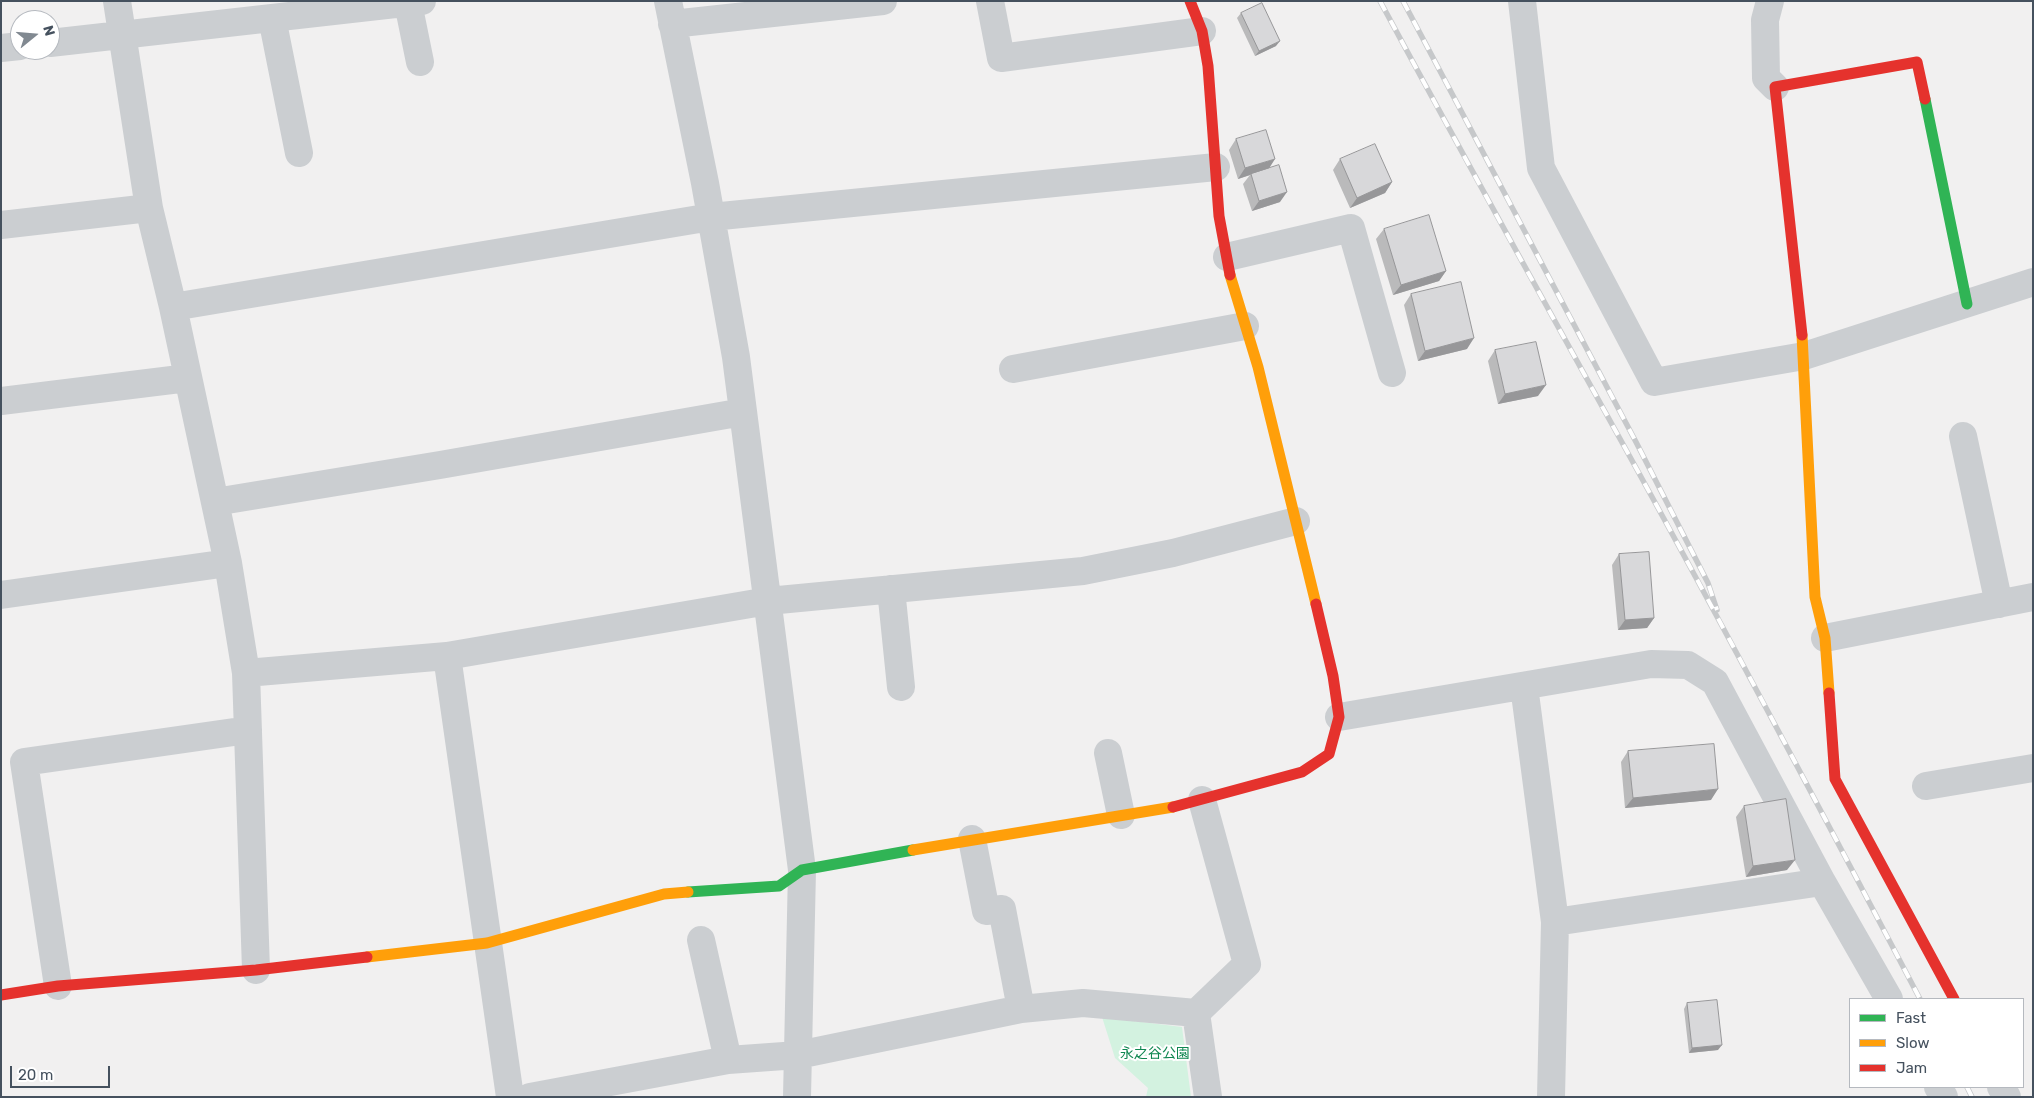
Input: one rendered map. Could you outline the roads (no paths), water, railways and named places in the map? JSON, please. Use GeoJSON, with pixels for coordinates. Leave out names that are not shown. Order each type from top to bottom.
{"type":"FeatureCollection","features":[{"type":"Feature","properties":{"kind":"street"},"geometry":{"type":"LineString","coordinates":[[117,1],[149,208],[173,306],[228,563],[246,673],[256,970]]}},
{"type":"Feature","properties":{"kind":"street"},"geometry":{"type":"LineString","coordinates":[[797,1097],[802,870],[736,357],[711,217],[670,13],[883,1]]}},
{"type":"Feature","properties":{"kind":"street"},"geometry":{"type":"LineString","coordinates":[[990,1],[1001,58],[1202,31]]}},
{"type":"Feature","properties":{"kind":"street"},"geometry":{"type":"LineString","coordinates":[[1,995],[58,986],[256,970],[487,943],[664,894],[779,886],[802,870],[972,838],[1183,805],[1302,772],[1329,754],[1339,717],[1333,676],[1258,367],[1230,276],[1218,216],[1208,66],[1202,31],[1190,1]]}},
{"type":"Feature","properties":{"kind":"street"},"geometry":{"type":"LineString","coordinates":[[1522,1],[1541,168],[1654,382],[1804,356],[2033,282]]}},
{"type":"Feature","properties":{"kind":"street"},"geometry":{"type":"LineString","coordinates":[[1770,1],[1765,20],[1766,78],[1775,87],[1804,356],[1815,597],[1824,638],[1835,779],[1953,998]]}},
{"type":"Feature","properties":{"kind":"street"},"geometry":{"type":"LineString","coordinates":[[60,42],[415,2],[420,62]]}},
{"type":"Feature","properties":{"kind":"street"},"geometry":{"type":"LineString","coordinates":[[272,18],[299,153]]}},
{"type":"Feature","properties":{"kind":"street"},"geometry":{"type":"LineString","coordinates":[[1775,87],[1918,62],[1967,304]]}},
{"type":"Feature","properties":{"kind":"street"},"geometry":{"type":"LineString","coordinates":[[173,306],[711,217],[1216,167]]}},
{"type":"Feature","properties":{"kind":"street"},"geometry":{"type":"LineString","coordinates":[[1,225],[149,208]]}},
{"type":"Feature","properties":{"kind":"street"},"geometry":{"type":"LineString","coordinates":[[1226,257],[1351,228],[1392,373]]}},
{"type":"Feature","properties":{"kind":"street"},"geometry":{"type":"LineString","coordinates":[[1013,369],[1245,326]]}},
{"type":"Feature","properties":{"kind":"street"},"geometry":{"type":"LineString","coordinates":[[1,401],[188,378]]}},
{"type":"Feature","properties":{"kind":"street"},"geometry":{"type":"LineString","coordinates":[[215,502],[449,464],[743,412]]}},
{"type":"Feature","properties":{"kind":"street"},"geometry":{"type":"LineString","coordinates":[[1963,436],[1999,604]]}},
{"type":"Feature","properties":{"kind":"street"},"geometry":{"type":"LineString","coordinates":[[246,673],[447,656],[768,601],[1083,571],[1173,553],[1296,521]]}},
{"type":"Feature","properties":{"kind":"street"},"geometry":{"type":"LineString","coordinates":[[1,595],[228,563]]}},
{"type":"Feature","properties":{"kind":"street"},"geometry":{"type":"LineString","coordinates":[[891,589],[901,687]]}},
{"type":"Feature","properties":{"kind":"street"},"geometry":{"type":"LineString","coordinates":[[1824,638],[2033,597]]}},
{"type":"Feature","properties":{"kind":"street"},"geometry":{"type":"LineString","coordinates":[[447,656],[510,1097]]}},
{"type":"Feature","properties":{"kind":"street"},"geometry":{"type":"LineString","coordinates":[[1339,717],[1651,664],[1688,665],[1715,682],[1822,882],[1887,998]]}},
{"type":"Feature","properties":{"kind":"street"},"geometry":{"type":"LineString","coordinates":[[1524,686],[1555,922],[1551,1097]]}},
{"type":"Feature","properties":{"kind":"street"},"geometry":{"type":"LineString","coordinates":[[58,986],[24,762],[248,730]]}},
{"type":"Feature","properties":{"kind":"street"},"geometry":{"type":"LineString","coordinates":[[1108,753],[1121,815]]}},
{"type":"Feature","properties":{"kind":"street"},"geometry":{"type":"LineString","coordinates":[[1926,786],[2033,768]]}},
{"type":"Feature","properties":{"kind":"street"},"geometry":{"type":"LineString","coordinates":[[530,1097],[728,1060],[798,1055],[1021,1009],[1083,1003],[1196,1013],[1247,964],[1202,800]]}},
{"type":"Feature","properties":{"kind":"street"},"geometry":{"type":"LineString","coordinates":[[972,838],[986,912],[1002,909],[1021,1009]]}},
{"type":"Feature","properties":{"kind":"street"},"geometry":{"type":"LineString","coordinates":[[1555,922],[1822,882]]}},
{"type":"Feature","properties":{"kind":"street"},"geometry":{"type":"LineString","coordinates":[[701,940],[728,1060]]}},
{"type":"Feature","properties":{"kind":"street"},"geometry":{"type":"LineString","coordinates":[[1196,1013],[1208,1097]]}},
{"type":"Feature","properties":{"kind":"railway"},"geometry":{"type":"LineString","coordinates":[[1380,1],[1699,584],[1919,998]]}},
{"type":"Feature","properties":{"kind":"railway"},"geometry":{"type":"LineString","coordinates":[[1403,1],[1636,442],[1708,583],[1717,610]]}},
{"type":"Feature","properties":{"kind":"railway"},"geometry":{"type":"LineString","coordinates":[[1968,1088],[1972,1097]]}},
{"type":"Feature","properties":{"kind":"park label","name":"永之谷公園"},"geometry":{"type":"Point","coordinates":[1155,1054]}}]}
